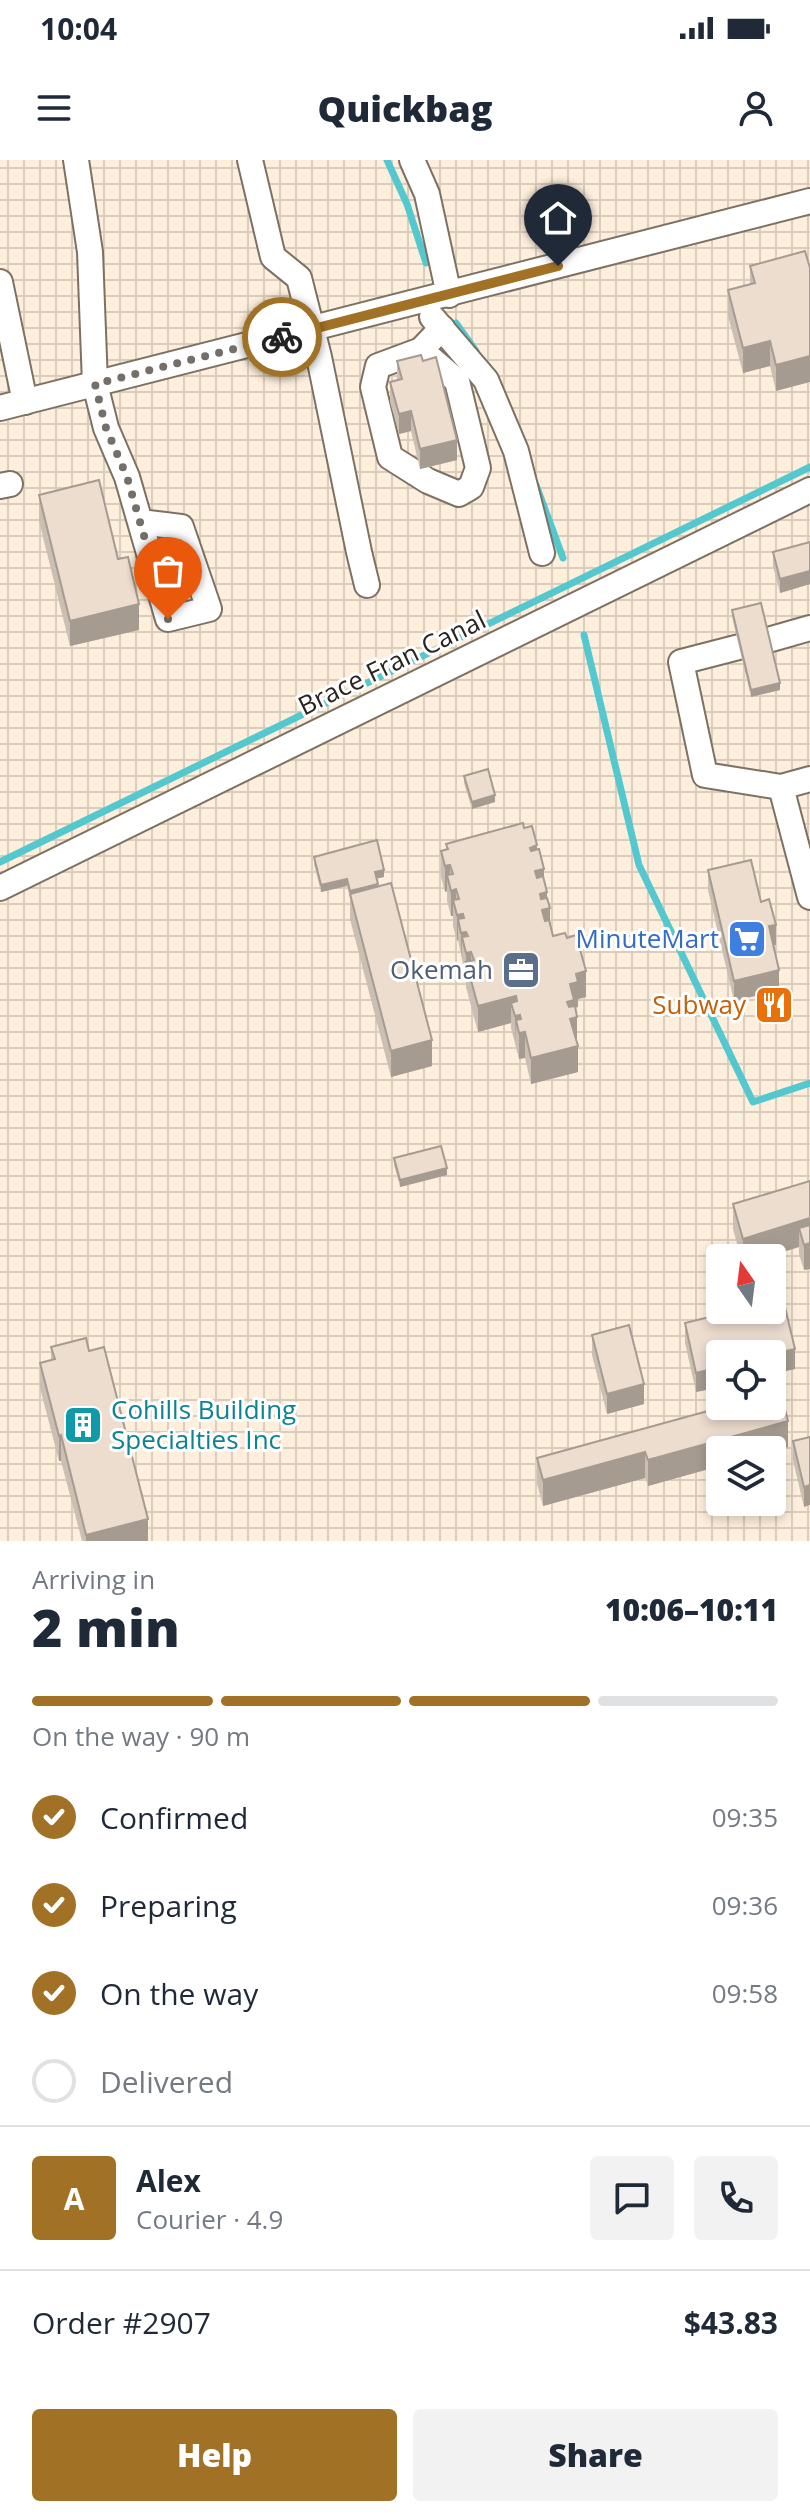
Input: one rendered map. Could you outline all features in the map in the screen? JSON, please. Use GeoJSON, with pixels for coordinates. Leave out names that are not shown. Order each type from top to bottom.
{"type":"FeatureCollection","features":[{"type":"Feature","properties":{"kind":"street"},"geometry":{"type":"LineString","coordinates":[[76,160],[90,252],[95,384],[106,428],[127,477],[140,522]]}},
{"type":"Feature","properties":{"kind":"street"},"geometry":{"type":"LineString","coordinates":[[250,160],[273,257],[299,278],[367,585]]}},
{"type":"Feature","properties":{"kind":"street"},"geometry":{"type":"LineString","coordinates":[[412,160],[427,194],[449,295]]}},
{"type":"Feature","properties":{"kind":"street"},"geometry":{"type":"LineString","coordinates":[[0,408],[810,201]]}},
{"type":"Feature","properties":{"kind":"street"},"geometry":{"type":"LineString","coordinates":[[0,282],[25,402]]}},
{"type":"Feature","properties":{"kind":"street"},"geometry":{"type":"LineString","coordinates":[[419,302],[486,380],[516,451],[542,553]]}},
{"type":"Feature","properties":{"kind":"street"},"geometry":{"type":"LineString","coordinates":[[421,350],[457,381],[478,468],[471,487],[459,494],[428,481],[390,457],[373,387],[378,366],[421,350],[442,328]]}},
{"type":"Feature","properties":{"kind":"street","name":"Brace Fran Canal"},"geometry":{"type":"LineString","coordinates":[[0,888],[810,490]]}},
{"type":"Feature","properties":{"kind":"street"},"geometry":{"type":"LineString","coordinates":[[768,640],[810,628]]}},
{"type":"Feature","properties":{"kind":"street"},"geometry":{"type":"LineString","coordinates":[[739,647],[681,662],[705,775],[781,787],[810,779]]}},
{"type":"Feature","properties":{"kind":"street"},"geometry":{"type":"LineString","coordinates":[[781,787],[804,849],[809,887]]}},
{"type":"Feature","properties":{"kind":"shaded area"},"geometry":{"type":"Polygon","coordinates":[[[0,160],[810,160],[810,1541],[0,1541],[0,160]]]}},
{"type":"Feature","properties":{"kind":"building"},"geometry":{"type":"Polygon","coordinates":[[[805,251],[810,268],[810,356],[776,365],[770,341],[743,348],[728,290],[755,283],[750,266],[805,251]]]}},
{"type":"Feature","properties":{"kind":"building"},"geometry":{"type":"Polygon","coordinates":[[[421,355],[423,361],[436,357],[457,440],[420,449],[411,411],[399,414],[390,382],[402,379],[397,361],[421,355]]]}},
{"type":"Feature","properties":{"kind":"building"},"geometry":{"type":"Polygon","coordinates":[[[99,480],[118,559],[128,557],[139,604],[70,621],[39,495],[99,480]]]}},
{"type":"Feature","properties":{"kind":"building"},"geometry":{"type":"Polygon","coordinates":[[[810,542],[810,571],[780,579],[773,552],[810,542]]]}},
{"type":"Feature","properties":{"kind":"building"},"geometry":{"type":"Polygon","coordinates":[[[761,603],[780,683],[751,690],[732,610],[761,603]]]}},
{"type":"Feature","properties":{"kind":"building"},"geometry":{"type":"Polygon","coordinates":[[[488,769],[495,795],[472,802],[464,776],[488,769]]]}},
{"type":"Feature","properties":{"kind":"building","name":"Okemah"},"geometry":{"type":"Polygon","coordinates":[[[523,823],[524,828],[532,826],[537,845],[530,848],[531,851],[539,849],[544,869],[535,871],[537,878],[543,876],[547,892],[540,894],[541,899],[547,898],[550,908],[542,910],[545,921],[549,920],[553,936],[565,933],[567,938],[576,935],[586,971],[576,974],[578,982],[570,984],[574,1000],[567,1002],[569,1007],[575,1006],[577,1017],[570,1019],[578,1046],[531,1058],[525,1032],[519,1033],[516,1020],[521,1019],[520,1015],[515,1016],[511,1003],[517,1001],[516,996],[478,1006],[466,962],[474,960],[471,952],[466,953],[462,937],[468,936],[466,932],[461,933],[458,919],[464,918],[463,914],[457,915],[453,900],[459,899],[456,889],[451,891],[447,875],[453,874],[450,865],[445,866],[441,851],[448,849],[446,844],[523,823]]]}},
{"type":"Feature","properties":{"kind":"building"},"geometry":{"type":"Polygon","coordinates":[[[377,840],[384,870],[375,872],[378,884],[350,891],[347,879],[321,885],[314,857],[377,840]]]}},
{"type":"Feature","properties":{"kind":"building"},"geometry":{"type":"Polygon","coordinates":[[[751,860],[761,902],[769,899],[776,925],[769,926],[779,970],[734,981],[708,870],[751,860]]]}},
{"type":"Feature","properties":{"kind":"building"},"geometry":{"type":"Polygon","coordinates":[[[391,883],[432,1040],[391,1051],[350,894],[391,883]]]}},
{"type":"Feature","properties":{"kind":"building"},"geometry":{"type":"Polygon","coordinates":[[[441,1146],[447,1168],[400,1180],[394,1158],[441,1146]]]}},
{"type":"Feature","properties":{"kind":"building"},"geometry":{"type":"Polygon","coordinates":[[[810,1181],[810,1218],[743,1239],[733,1204],[810,1181]]]}},
{"type":"Feature","properties":{"kind":"building"},"geometry":{"type":"Polygon","coordinates":[[[810,1225],[810,1243],[804,1245],[799,1228],[810,1225]]]}},
{"type":"Feature","properties":{"kind":"building"},"geometry":{"type":"Polygon","coordinates":[[[786,1312],[795,1349],[786,1351],[786,1340],[706,1340],[706,1370],[696,1373],[685,1323],[706,1318],[706,1324],[786,1324],[786,1312]]]}},
{"type":"Feature","properties":{"kind":"building"},"geometry":{"type":"Polygon","coordinates":[[[629,1325],[644,1384],[607,1394],[592,1335],[629,1325]]]}},
{"type":"Feature","properties":{"kind":"building","name":"Cohills Building Specialties Inc"},"geometry":{"type":"Polygon","coordinates":[[[86,1338],[89,1351],[104,1347],[148,1519],[86,1535],[40,1363],[55,1359],[51,1347],[86,1338]]]}},
{"type":"Feature","properties":{"kind":"building"},"geometry":{"type":"Polygon","coordinates":[[[706,1412],[706,1420],[786,1420],[786,1414],[788,1421],[734,1436],[706,1436],[706,1444],[648,1460],[645,1452],[543,1480],[537,1458],[706,1412]]]}},
{"type":"Feature","properties":{"kind":"building"},"geometry":{"type":"Polygon","coordinates":[[[810,1437],[810,1485],[804,1487],[793,1441],[810,1437]]]}},
{"type":"Feature","properties":{"kind":"waterway"},"geometry":{"type":"LineString","coordinates":[[387,160],[407,204],[426,263]]}},
{"type":"Feature","properties":{"kind":"waterway"},"geometry":{"type":"LineString","coordinates":[[456,323],[476,351]]}},
{"type":"Feature","properties":{"kind":"waterway"},"geometry":{"type":"LineString","coordinates":[[0,862],[810,467]]}},
{"type":"Feature","properties":{"kind":"waterway"},"geometry":{"type":"LineString","coordinates":[[536,485],[563,558]]}},
{"type":"Feature","properties":{"kind":"waterway"},"geometry":{"type":"LineString","coordinates":[[584,635],[639,865],[753,1102],[810,1083]]}},
{"type":"Feature","properties":{"kind":"way so far"},"geometry":{"type":"LineString","coordinates":[[168,619],[127,477],[106,428],[95,384],[282,337]]}},
{"type":"Feature","properties":{"kind":"place","name":"MinuteMart"},"geometry":{"type":"Point","coordinates":[747,939]}},
{"type":"Feature","properties":{"kind":"place","name":"Okemah"},"geometry":{"type":"Point","coordinates":[521,970]}},
{"type":"Feature","properties":{"kind":"place","name":"Subway"},"geometry":{"type":"Point","coordinates":[774,1005]}},
{"type":"Feature","properties":{"kind":"place","name":"Cohills Building Specialties Inc"},"geometry":{"type":"Point","coordinates":[83,1425]}},
{"type":"Feature","properties":{"kind":"route"},"geometry":{"type":"LineString","coordinates":[[282,337],[558,266]]}}]}
